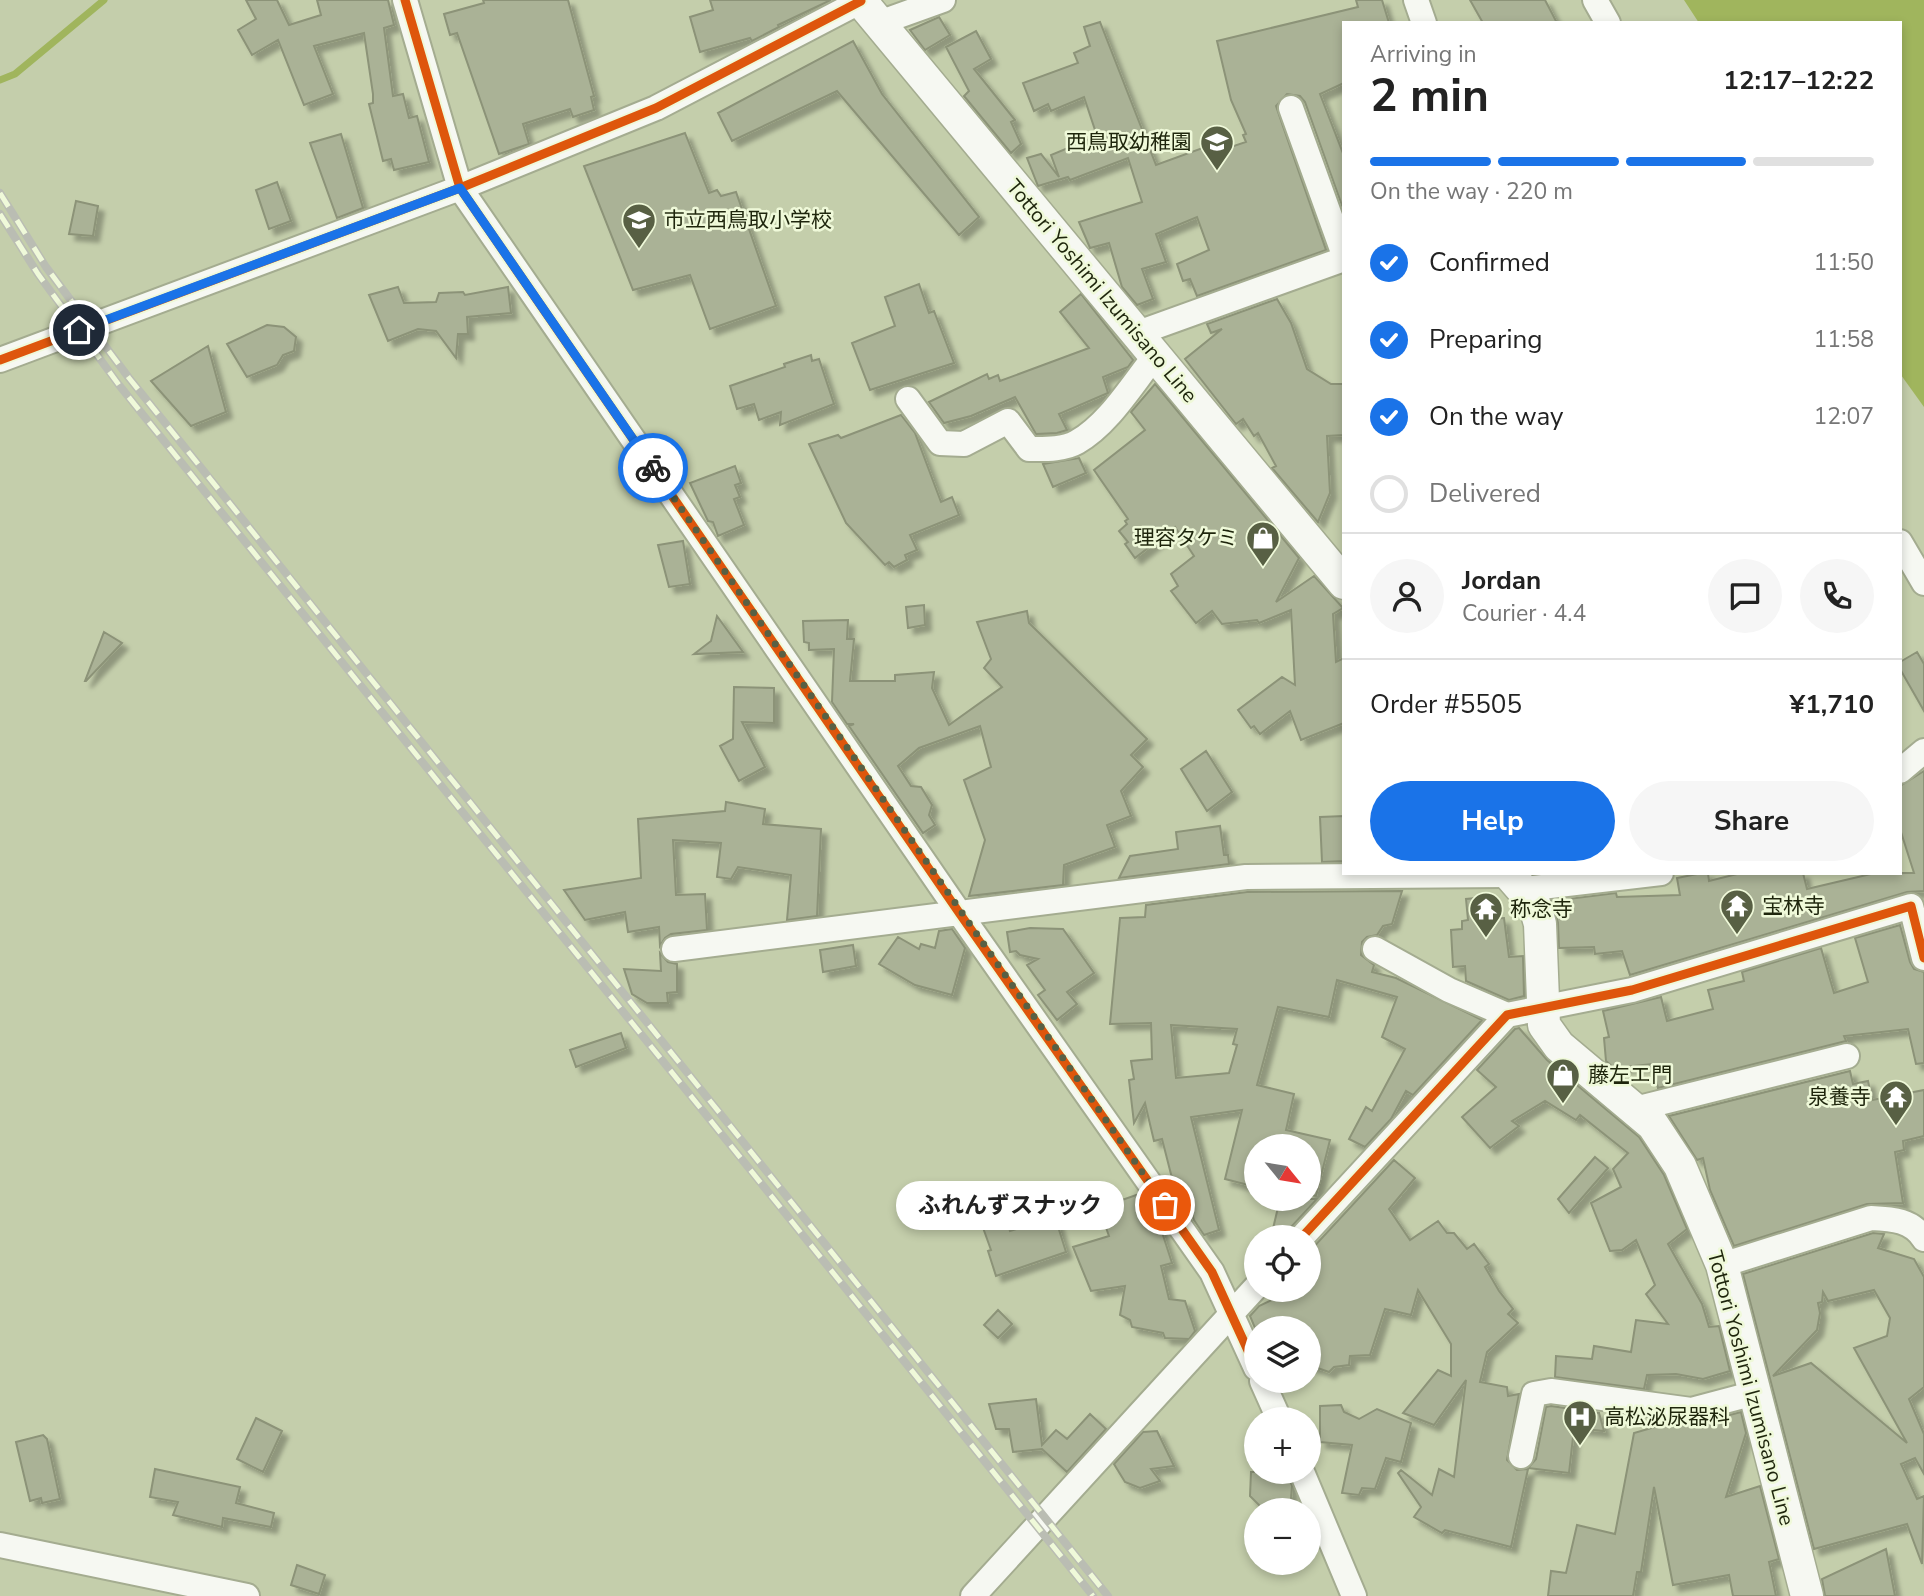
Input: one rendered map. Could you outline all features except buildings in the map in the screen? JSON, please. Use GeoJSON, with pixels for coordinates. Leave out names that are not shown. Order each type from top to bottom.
{"type":"FeatureCollection","features":[{"type":"Feature","properties":{"kind":"main road","name":"Tottori Yoshimi Izumisano Line"},"geometry":{"type":"LineString","coordinates":[[867,8],[1146,345],[1339,569]]}},
{"type":"Feature","properties":{"kind":"main road","name":"Tottori Yoshimi Izumisano Line"},"geometry":{"type":"LineString","coordinates":[[1513,879],[1534,903],[1539,924],[1544,1026],[1559,1046],[1653,1125],[1680,1166],[1722,1265],[1807,1596]]}},
{"type":"Feature","properties":{"kind":"street"},"geometry":{"type":"LineString","coordinates":[[405,0],[460,188],[960,914],[1212,1272],[1244,1340]]}},
{"type":"Feature","properties":{"kind":"street"},"geometry":{"type":"LineString","coordinates":[[0,360],[460,188],[656,108],[867,8],[943,0]]}},
{"type":"Feature","properties":{"kind":"street"},"geometry":{"type":"LineString","coordinates":[[1416,0],[1423,21]]}},
{"type":"Feature","properties":{"kind":"street"},"geometry":{"type":"LineString","coordinates":[[1595,0],[1607,21]]}},
{"type":"Feature","properties":{"kind":"street"},"geometry":{"type":"LineString","coordinates":[[1291,108],[1342,251]]}},
{"type":"Feature","properties":{"kind":"street"},"geometry":{"type":"LineString","coordinates":[[908,399],[940,443],[964,444],[1008,421],[1028,449],[1054,449],[1077,442],[1105,418],[1146,345],[1342,258]]}},
{"type":"Feature","properties":{"kind":"street"},"geometry":{"type":"LineString","coordinates":[[1902,545],[1924,583]]}},
{"type":"Feature","properties":{"kind":"street"},"geometry":{"type":"LineString","coordinates":[[1902,769],[1924,751]]}},
{"type":"Feature","properties":{"kind":"street"},"geometry":{"type":"LineString","coordinates":[[674,949],[1245,877],[1513,879],[1612,875]]}},
{"type":"Feature","properties":{"kind":"street"},"geometry":{"type":"LineString","coordinates":[[1374,949],[1459,995],[1507,1015],[1632,990],[1912,906],[1920,921],[1924,958]]}},
{"type":"Feature","properties":{"kind":"street"},"geometry":{"type":"LineString","coordinates":[[1314,1225],[1507,1015]]}},
{"type":"Feature","properties":{"kind":"street"},"geometry":{"type":"LineString","coordinates":[[1636,1109],[1847,1056]]}},
{"type":"Feature","properties":{"kind":"street"},"geometry":{"type":"LineString","coordinates":[[1722,1265],[1871,1218],[1892,1219],[1921,1228]]}},
{"type":"Feature","properties":{"kind":"street"},"geometry":{"type":"LineString","coordinates":[[973,1596],[1244,1300]]}},
{"type":"Feature","properties":{"kind":"street"},"geometry":{"type":"LineString","coordinates":[[1521,1456],[1534,1394],[1551,1391],[1691,1410],[1755,1393]]}},
{"type":"Feature","properties":{"kind":"street"},"geometry":{"type":"LineString","coordinates":[[1307,1484],[1353,1596]]}},
{"type":"Feature","properties":{"kind":"street"},"geometry":{"type":"LineString","coordinates":[[0,1545],[247,1596]]}},
{"type":"Feature","properties":{"kind":"shaded area"},"geometry":{"type":"Polygon","coordinates":[[[1684,0],[1924,0],[1924,407],[1902,376],[1902,21],[1698,21],[1684,0]]]}},
{"type":"Feature","properties":{"kind":"waterway"},"geometry":{"type":"LineString","coordinates":[[0,80],[15,74],[104,0]]}},
{"type":"Feature","properties":{"kind":"railway"},"geometry":{"type":"LineString","coordinates":[[0,193],[46,267],[129,378],[1108,1596]]}},
{"type":"Feature","properties":{"kind":"railway"},"geometry":{"type":"LineString","coordinates":[[0,214],[38,274],[119,385],[1093,1596]]}},
{"type":"Feature","properties":{"kind":"cycle path"},"geometry":{"type":"LineString","coordinates":[[405,0],[460,188],[960,914],[1212,1272],[1244,1342]]}},
{"type":"Feature","properties":{"kind":"cycle path"},"geometry":{"type":"LineString","coordinates":[[0,360],[460,188],[656,108],[861,1]]}},
{"type":"Feature","properties":{"kind":"cycle path"},"geometry":{"type":"LineString","coordinates":[[1313,1225],[1507,1015],[1632,990],[1911,906],[1924,958]]}},
{"type":"Feature","properties":{"kind":"way so far"},"geometry":{"type":"LineString","coordinates":[[653,468],[960,914],[1165,1205]]}},
{"type":"Feature","properties":{"kind":"place","name":"西鳥取幼稚園"},"geometry":{"type":"Point","coordinates":[1217,172]}},
{"type":"Feature","properties":{"kind":"place","name":"市立西鳥取小学校"},"geometry":{"type":"Point","coordinates":[639,250]}},
{"type":"Feature","properties":{"kind":"place","name":"理容タケミ"},"geometry":{"type":"Point","coordinates":[1263,568]}},
{"type":"Feature","properties":{"kind":"place","name":"宝林寺"},"geometry":{"type":"Point","coordinates":[1737,936]}},
{"type":"Feature","properties":{"kind":"place","name":"称念寺"},"geometry":{"type":"Point","coordinates":[1486,939]}},
{"type":"Feature","properties":{"kind":"place","name":"藤左エ門"},"geometry":{"type":"Point","coordinates":[1563,1105]}},
{"type":"Feature","properties":{"kind":"place","name":"泉養寺"},"geometry":{"type":"Point","coordinates":[1896,1127]}},
{"type":"Feature","properties":{"kind":"place","name":"ふれんずスナック"},"geometry":{"type":"Point","coordinates":[1165,1205]}},
{"type":"Feature","properties":{"kind":"place","name":"高松泌尿器科"},"geometry":{"type":"Point","coordinates":[1580,1447]}},
{"type":"Feature","properties":{"kind":"route"},"geometry":{"type":"LineString","coordinates":[[79,330],[460,188],[653,468]]}}]}
